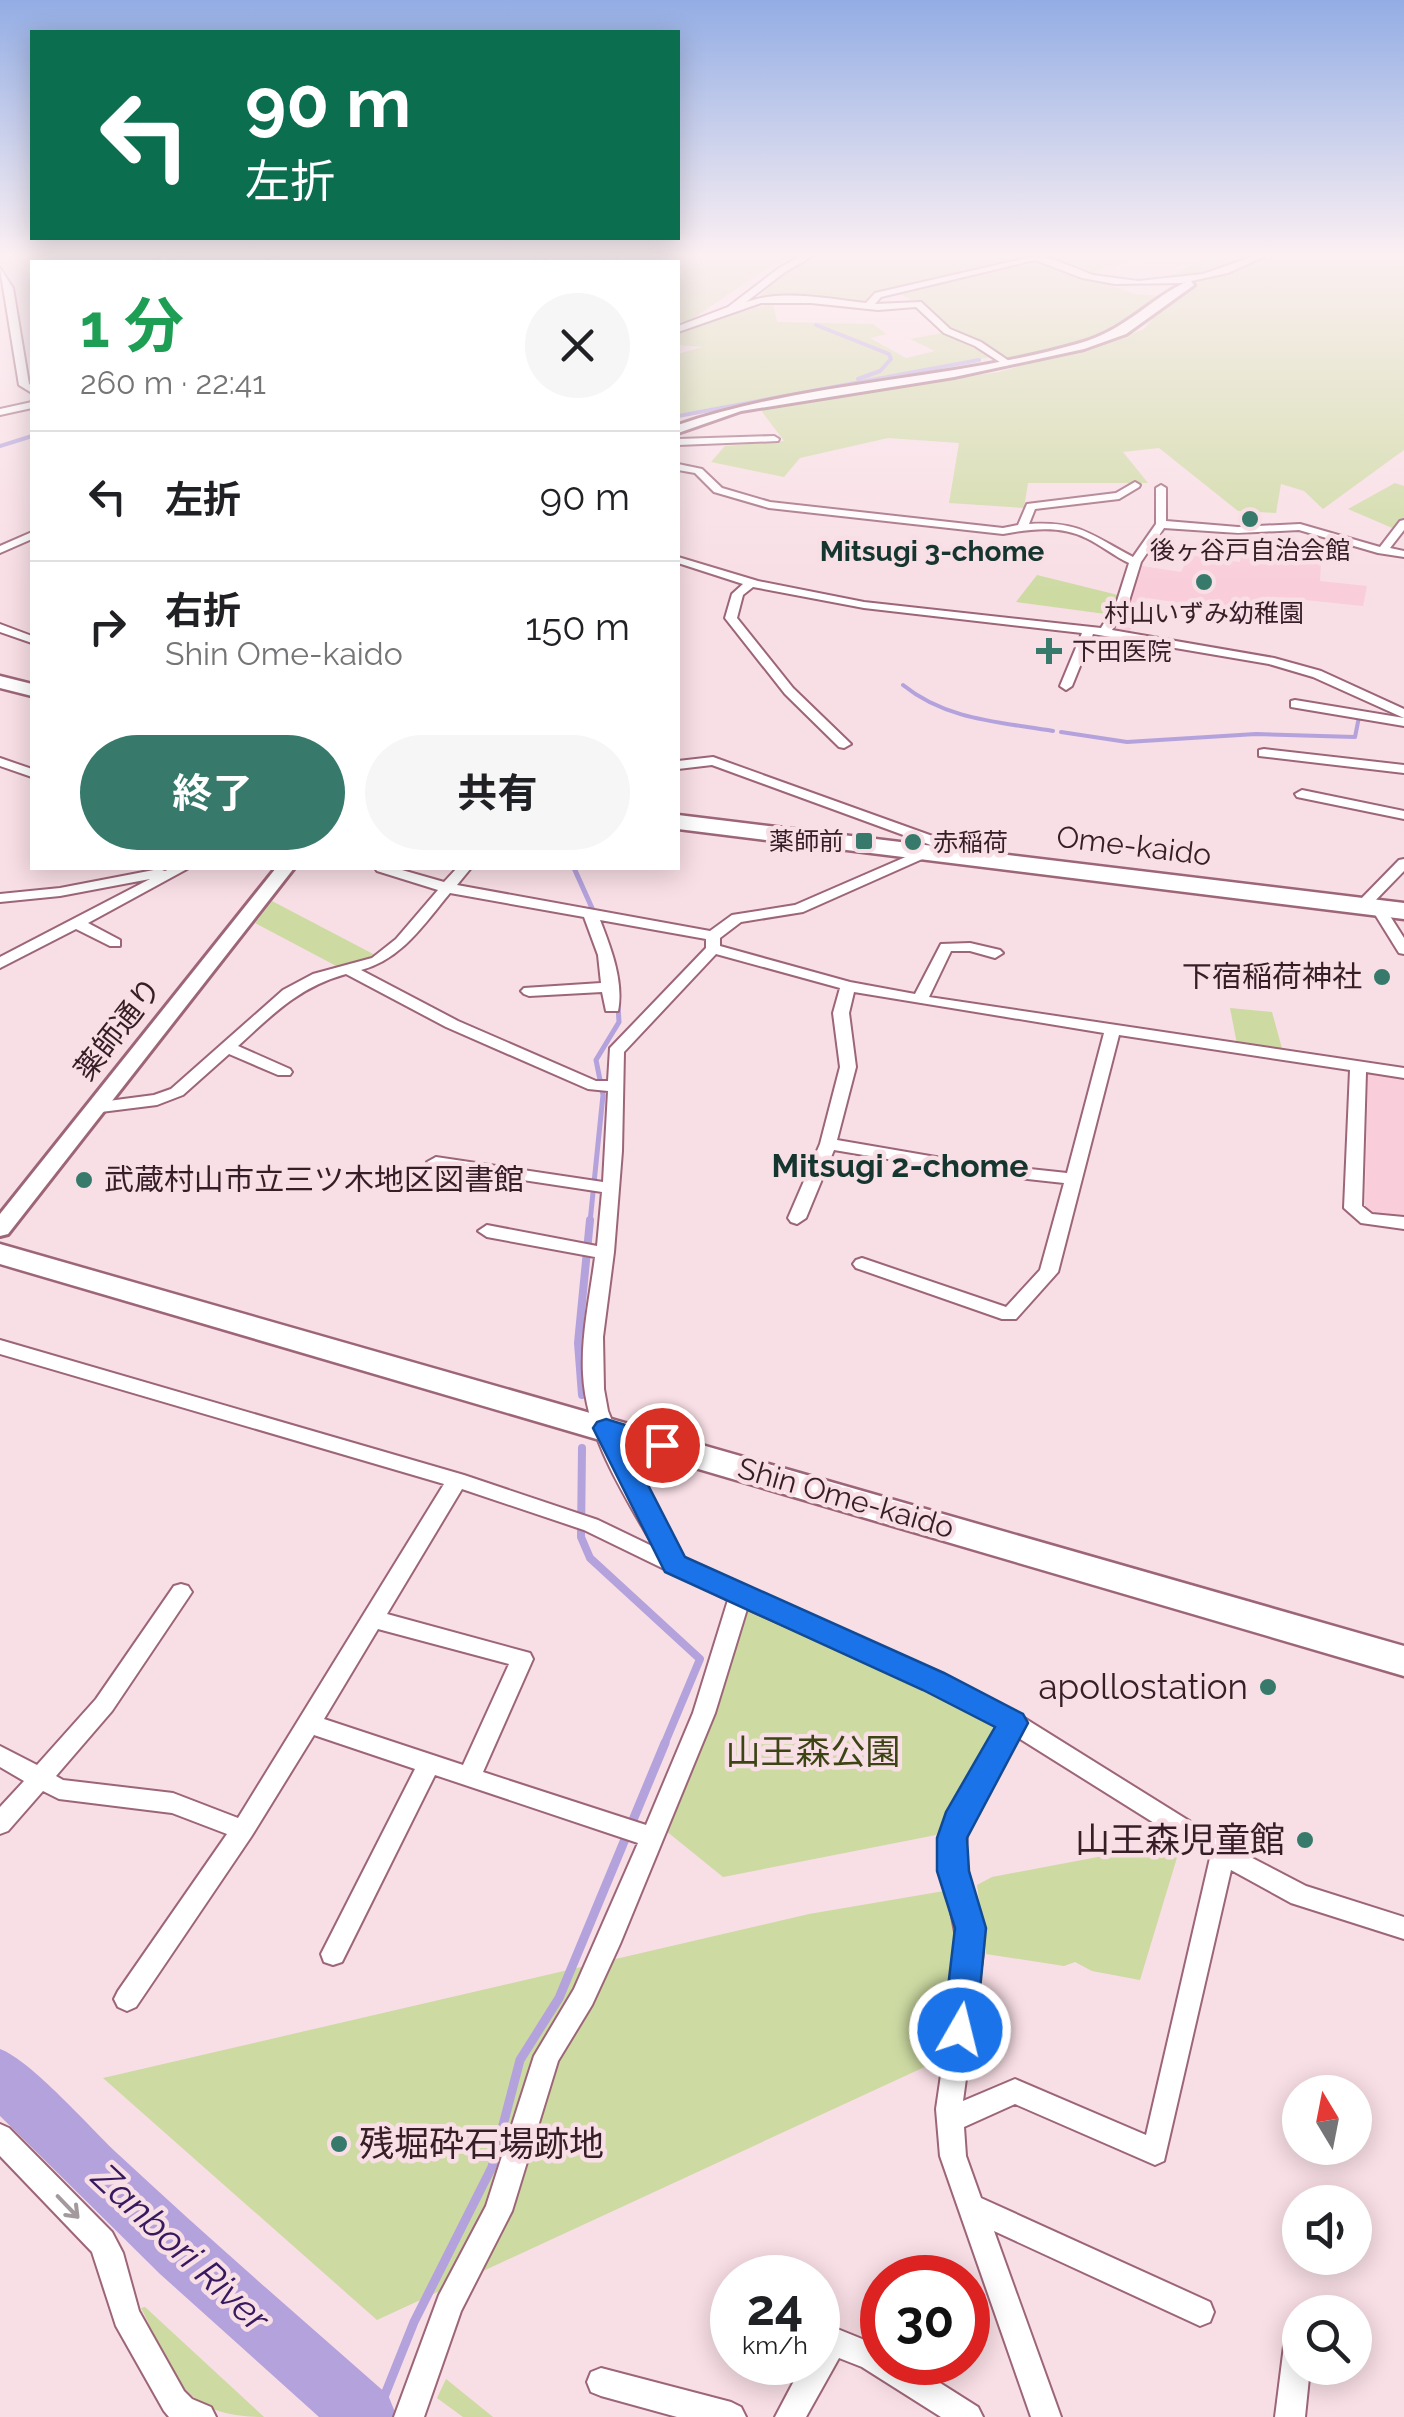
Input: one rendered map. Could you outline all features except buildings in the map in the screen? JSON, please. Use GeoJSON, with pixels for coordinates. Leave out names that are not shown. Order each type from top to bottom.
{"type":"FeatureCollection","features":[{"type":"Feature","properties":{"kind":"main road"},"geometry":{"type":"LineString","coordinates":[[0,682],[30,690]]}},
{"type":"Feature","properties":{"kind":"main road","name":"Ome-kaido"},"geometry":{"type":"LineString","coordinates":[[680,822],[1404,912]]}},
{"type":"Feature","properties":{"kind":"main road","name":"Shin Ome-kaido"},"geometry":{"type":"LineString","coordinates":[[0,1254],[1404,1660]]}},
{"type":"Feature","properties":{"kind":"street"},"geometry":{"type":"LineString","coordinates":[[20,367],[24,385],[30,389]]}},
{"type":"Feature","properties":{"kind":"street"},"geometry":{"type":"LineString","coordinates":[[680,428],[738,408],[983,367]]}},
{"type":"Feature","properties":{"kind":"street"},"geometry":{"type":"LineString","coordinates":[[0,412],[30,405]]}},
{"type":"Feature","properties":{"kind":"street"},"geometry":{"type":"LineString","coordinates":[[680,442],[774,439]]}},
{"type":"Feature","properties":{"kind":"street"},"geometry":{"type":"LineString","coordinates":[[680,468],[718,471]]}},
{"type":"Feature","properties":{"kind":"street"},"geometry":{"type":"LineString","coordinates":[[698,472],[709,486],[770,505],[1003,530],[1024,526],[1084,532],[1106,550],[1135,562]]}},
{"type":"Feature","properties":{"kind":"street"},"geometry":{"type":"LineString","coordinates":[[1024,526],[1032,506],[1118,496],[1135,486]]}},
{"type":"Feature","properties":{"kind":"street"},"geometry":{"type":"LineString","coordinates":[[1066,686],[1096,631],[1123,601],[1135,562],[1161,524],[1160,488]]}},
{"type":"Feature","properties":{"kind":"street"},"geometry":{"type":"LineString","coordinates":[[1269,515],[1272,530]]}},
{"type":"Feature","properties":{"kind":"street"},"geometry":{"type":"LineString","coordinates":[[1382,550],[1404,523]]}},
{"type":"Feature","properties":{"kind":"street"},"geometry":{"type":"LineString","coordinates":[[1161,524],[1272,530],[1310,528],[1404,554]]}},
{"type":"Feature","properties":{"kind":"street"},"geometry":{"type":"LineString","coordinates":[[4,549],[30,536]]}},
{"type":"Feature","properties":{"kind":"street"},"geometry":{"type":"LineString","coordinates":[[4,549],[30,551]]}},
{"type":"Feature","properties":{"kind":"street"},"geometry":{"type":"LineString","coordinates":[[680,561],[751,582],[864,605],[1096,631],[1270,661],[1317,674],[1404,714]]}},
{"type":"Feature","properties":{"kind":"street"},"geometry":{"type":"LineString","coordinates":[[751,582],[738,594],[732,618],[801,704],[844,744]]}},
{"type":"Feature","properties":{"kind":"street"},"geometry":{"type":"LineString","coordinates":[[0,628],[30,639]]}},
{"type":"Feature","properties":{"kind":"street"},"geometry":{"type":"LineString","coordinates":[[1295,704],[1404,722]]}},
{"type":"Feature","properties":{"kind":"street"},"geometry":{"type":"LineString","coordinates":[[1264,753],[1404,769]]}},
{"type":"Feature","properties":{"kind":"street"},"geometry":{"type":"LineString","coordinates":[[675,1564],[606,1428],[594,1392],[593,1342],[605,1252],[616,1052],[737,918],[798,909],[933,854],[940,844],[714,761],[680,764]]}},
{"type":"Feature","properties":{"kind":"street"},"geometry":{"type":"LineString","coordinates":[[0,762],[30,772]]}},
{"type":"Feature","properties":{"kind":"street"},"geometry":{"type":"LineString","coordinates":[[1302,794],[1404,814]]}},
{"type":"Feature","properties":{"kind":"street"},"geometry":{"type":"LineString","coordinates":[[1404,863],[1370,907],[1404,950]]}},
{"type":"Feature","properties":{"kind":"street"},"geometry":{"type":"LineString","coordinates":[[0,898],[60,892],[172,870]]}},
{"type":"Feature","properties":{"kind":"street"},"geometry":{"type":"LineString","coordinates":[[0,963],[178,870]]}},
{"type":"Feature","properties":{"kind":"street","name":"薬師通り"},"geometry":{"type":"LineString","coordinates":[[0,1229],[283,870]]}},
{"type":"Feature","properties":{"kind":"street"},"geometry":{"type":"LineString","coordinates":[[388,870],[447,888],[713,943],[848,986],[1404,1073]]}},
{"type":"Feature","properties":{"kind":"street"},"geometry":{"type":"LineString","coordinates":[[94,1108],[157,1100],[177,1092],[288,993],[318,977],[377,962],[401,942],[462,870]]}},
{"type":"Feature","properties":{"kind":"street"},"geometry":{"type":"LineString","coordinates":[[596,916],[606,955],[612,1008]]}},
{"type":"Feature","properties":{"kind":"street"},"geometry":{"type":"LineString","coordinates":[[76,923],[115,943]]}},
{"type":"Feature","properties":{"kind":"street"},"geometry":{"type":"LineString","coordinates":[[920,1000],[946,947],[994,953]]}},
{"type":"Feature","properties":{"kind":"street"},"geometry":{"type":"LineString","coordinates":[[350,970],[452,1024],[594,1086],[617,1086]]}},
{"type":"Feature","properties":{"kind":"street"},"geometry":{"type":"LineString","coordinates":[[797,1218],[828,1144],[848,1067],[841,1013],[848,986]]}},
{"type":"Feature","properties":{"kind":"street"},"geometry":{"type":"LineString","coordinates":[[529,991],[611,987]]}},
{"type":"Feature","properties":{"kind":"street"},"geometry":{"type":"LineString","coordinates":[[862,1264],[1009,1315],[1049,1272],[1113,1029]]}},
{"type":"Feature","properties":{"kind":"street"},"geometry":{"type":"LineString","coordinates":[[227,1047],[284,1072]]}},
{"type":"Feature","properties":{"kind":"street"},"geometry":{"type":"LineString","coordinates":[[1358,1066],[1353,1208],[1367,1219],[1404,1224]]}},
{"type":"Feature","properties":{"kind":"street"},"geometry":{"type":"LineString","coordinates":[[828,1144],[965,1167],[1074,1178]]}},
{"type":"Feature","properties":{"kind":"street"},"geometry":{"type":"LineString","coordinates":[[436,1162],[609,1188]]}},
{"type":"Feature","properties":{"kind":"street"},"geometry":{"type":"LineString","coordinates":[[486,1231],[582,1251],[605,1252]]}},
{"type":"Feature","properties":{"kind":"street"},"geometry":{"type":"LineString","coordinates":[[0,1347],[457,1480],[582,1521],[934,1682],[1013,1723],[1223,1854],[1300,1895],[1404,1928]]}},
{"type":"Feature","properties":{"kind":"street"},"geometry":{"type":"LineString","coordinates":[[127,1999],[244,1830],[457,1480]]}},
{"type":"Feature","properties":{"kind":"street"},"geometry":{"type":"LineString","coordinates":[[0,1824],[41,1782],[104,1705],[182,1592]]}},
{"type":"Feature","properties":{"kind":"street"},"geometry":{"type":"LineString","coordinates":[[409,2417],[449,2305],[498,2211],[547,2056],[592,1979],[639,1834],[704,1713],[740,1596]]}},
{"type":"Feature","properties":{"kind":"street"},"geometry":{"type":"LineString","coordinates":[[372,1619],[522,1659],[470,1777]]}},
{"type":"Feature","properties":{"kind":"street"},"geometry":{"type":"LineString","coordinates":[[1013,1723],[957,1822],[952,1838],[953,1871],[970,1928],[971,1952],[949,2120],[953,2156],[1046,2416],[1059,2417]]}},
{"type":"Feature","properties":{"kind":"street"},"geometry":{"type":"LineString","coordinates":[[309,1724],[639,1834]]}},
{"type":"Feature","properties":{"kind":"street"},"geometry":{"type":"LineString","coordinates":[[0,1756],[59,1789],[173,1803],[244,1830]]}},
{"type":"Feature","properties":{"kind":"street"},"geometry":{"type":"LineString","coordinates":[[333,1954],[429,1764]]}},
{"type":"Feature","properties":{"kind":"street"},"geometry":{"type":"LineString","coordinates":[[949,2120],[1015,2090],[1155,2152],[1223,1854]]}},
{"type":"Feature","properties":{"kind":"street"},"geometry":{"type":"LineString","coordinates":[[0,2138],[102,2242],[126,2316],[182,2410],[200,2417]]}},
{"type":"Feature","properties":{"kind":"street"},"geometry":{"type":"LineString","coordinates":[[971,2207],[1200,2312]]}},
{"type":"Feature","properties":{"kind":"street"},"geometry":{"type":"LineString","coordinates":[[790,2417],[835,2342],[872,2357],[968,2417]]}},
{"type":"Feature","properties":{"kind":"street"},"geometry":{"type":"LineString","coordinates":[[601,2382],[731,2417]]}},
{"type":"Feature","properties":{"kind":"street"},"geometry":{"type":"LineString","coordinates":[[1290,2417],[1294,2385]]}},
{"type":"Feature","properties":{"kind":"shaded area"},"geometry":{"type":"Polygon","coordinates":[[[1242,544],[1312,549],[1310,561],[1321,563],[1320,581],[1367,586],[1363,606],[1277,597],[1275,609],[1266,608],[1263,615],[1147,598],[1130,631],[1113,628],[1136,565],[1181,572],[1189,555],[1240,562],[1242,544]]]}},
{"type":"Feature","properties":{"kind":"shaded area"},"geometry":{"type":"Polygon","coordinates":[[[1368,1073],[1404,1076],[1404,1217],[1374,1214],[1365,1209],[1368,1073]]]}},
{"type":"Feature","properties":{"kind":"green space"},"geometry":{"type":"Polygon","coordinates":[[[680,367],[938,367],[680,414],[680,367]]]}},
{"type":"Feature","properties":{"kind":"green space"},"geometry":{"type":"Polygon","coordinates":[[[1017,367],[1404,367],[1404,450],[1323,509],[1304,491],[1281,484],[1276,513],[1238,511],[1159,448],[1123,452],[1148,483],[1028,483],[1024,508],[949,503],[959,443],[888,438],[800,458],[784,477],[711,462],[725,446],[784,441],[760,409],[1017,367]]]}},
{"type":"Feature","properties":{"kind":"green space"},"geometry":{"type":"Polygon","coordinates":[[[1395,483],[1404,486],[1404,533],[1348,509],[1395,483]]]}},
{"type":"Feature","properties":{"kind":"green space"},"geometry":{"type":"Polygon","coordinates":[[[1037,575],[1122,596],[1113,615],[1016,602],[1037,575]]]}},
{"type":"Feature","properties":{"kind":"green space"},"geometry":{"type":"Polygon","coordinates":[[[272,901],[375,955],[342,969],[255,923],[272,901]]]}},
{"type":"Feature","properties":{"kind":"green space"},"geometry":{"type":"Polygon","coordinates":[[[1230,1008],[1272,1012],[1283,1052],[1237,1044],[1230,1008]]]}},
{"type":"Feature","properties":{"kind":"green space","name":"山王森公園"},"geometry":{"type":"Polygon","coordinates":[[[749,1609],[1001,1723],[936,1835],[723,1877],[665,1830],[713,1716],[749,1609]]]}},
{"type":"Feature","properties":{"kind":"green space"},"geometry":{"type":"Polygon","coordinates":[[[1182,1841],[1140,1980],[1092,1971],[1075,1962],[1064,1966],[986,1954],[977,1885],[992,1877],[1182,1841]]]}},
{"type":"Feature","properties":{"kind":"green space"},"geometry":{"type":"Polygon","coordinates":[[[950,1890],[964,1944],[944,2058],[377,2320],[103,2078],[809,1914],[950,1890]]]}},
{"type":"Feature","properties":{"kind":"green space"},"geometry":{"type":"Polygon","coordinates":[[[145,2307],[264,2417],[236,2415],[197,2400],[172,2371],[141,2308],[145,2307]]]}},
{"type":"Feature","properties":{"kind":"green space"},"geometry":{"type":"Polygon","coordinates":[[[446,2379],[493,2417],[463,2417],[437,2398],[446,2379]]]}},
{"type":"Feature","properties":{"kind":"waterway"},"geometry":{"type":"LineString","coordinates":[[858,379],[884,367]]}},
{"type":"Feature","properties":{"kind":"waterway"},"geometry":{"type":"LineString","coordinates":[[680,416],[942,367]]}},
{"type":"Feature","properties":{"kind":"waterway"},"geometry":{"type":"LineString","coordinates":[[0,446],[30,437]]}},
{"type":"Feature","properties":{"kind":"waterway"},"geometry":{"type":"LineString","coordinates":[[903,685],[955,713],[1053,731]]}},
{"type":"Feature","properties":{"kind":"waterway"},"geometry":{"type":"LineString","coordinates":[[1061,732],[1127,742],[1256,734],[1355,737],[1359,717]]}},
{"type":"Feature","properties":{"kind":"waterway"},"geometry":{"type":"LineString","coordinates":[[575,870],[596,917]]}},
{"type":"Feature","properties":{"kind":"waterway"},"geometry":{"type":"LineString","coordinates":[[590,1222],[603,1095],[596,1060],[619,1022],[618,1005]]}},
{"type":"Feature","properties":{"kind":"waterway"},"geometry":{"type":"LineString","coordinates":[[582,1395],[578,1343],[590,1220]]}},
{"type":"Feature","properties":{"kind":"waterway"},"geometry":{"type":"LineString","coordinates":[[582,1448],[581,1537],[590,1558],[700,1659],[664,1745]]}},
{"type":"Feature","properties":{"kind":"waterway"},"geometry":{"type":"LineString","coordinates":[[376,2417],[414,2322],[492,2167],[520,2060],[559,1998],[665,1743]]}},
{"type":"Feature","properties":{"kind":"waterway","name":"Zanbori River"},"geometry":{"type":"LineString","coordinates":[[0,2075],[30,2109],[181,2253],[366,2417]]}},
{"type":"Feature","properties":{"kind":"place","name":"後ヶ谷戸自治会館"},"geometry":{"type":"Point","coordinates":[1250,519]}},
{"type":"Feature","properties":{"kind":"place","name":"村山いずみ幼稚園"},"geometry":{"type":"Point","coordinates":[1204,582]}},
{"type":"Feature","properties":{"kind":"place","name":"下田医院"},"geometry":{"type":"Point","coordinates":[1049,651]}},
{"type":"Feature","properties":{"kind":"place","name":"薬師前"},"geometry":{"type":"Point","coordinates":[864,841]}},
{"type":"Feature","properties":{"kind":"place","name":"赤稲荷"},"geometry":{"type":"Point","coordinates":[913,842]}},
{"type":"Feature","properties":{"kind":"place","name":"下宿稲荷神社"},"geometry":{"type":"Point","coordinates":[1382,977]}},
{"type":"Feature","properties":{"kind":"place","name":"武蔵村山市立三ツ木地区図書館"},"geometry":{"type":"Point","coordinates":[84,1180]}},
{"type":"Feature","properties":{"kind":"place","name":"apollostation"},"geometry":{"type":"Point","coordinates":[1268,1687]}},
{"type":"Feature","properties":{"kind":"place","name":"山王森児童館"},"geometry":{"type":"Point","coordinates":[1305,1840]}},
{"type":"Feature","properties":{"kind":"place","name":"残堀砕石場跡地"},"geometry":{"type":"Point","coordinates":[339,2144]}},
{"type":"Feature","properties":{"kind":"district","name":"Mitsugi 3-chome"},"geometry":{"type":"Point","coordinates":[932,551]}},
{"type":"Feature","properties":{"kind":"district","name":"Mitsugi 2-chome"},"geometry":{"type":"Point","coordinates":[900,1166]}},
{"type":"Feature","properties":{"kind":"route"},"geometry":{"type":"LineString","coordinates":[[662,1445],[606,1428],[675,1564],[702,1580],[934,1682],[1013,1723],[957,1822],[952,1838],[953,1871],[970,1928],[971,1952],[960,2030]]}}]}
